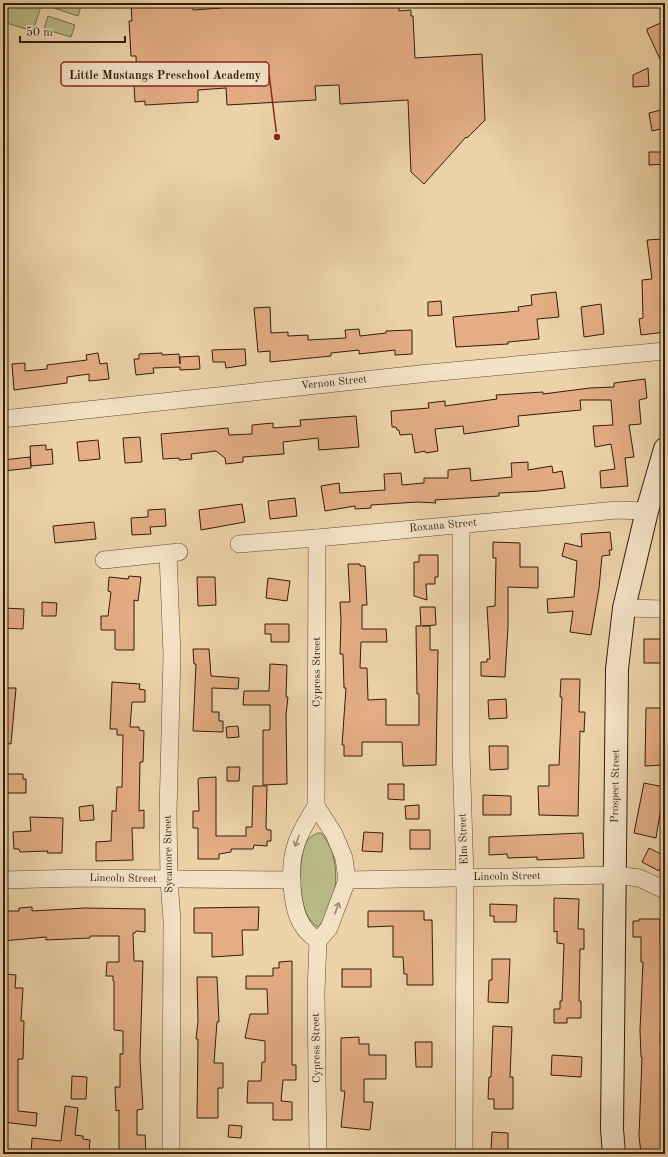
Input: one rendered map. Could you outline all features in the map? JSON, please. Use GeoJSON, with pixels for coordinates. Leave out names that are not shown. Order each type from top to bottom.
{"type":"FeatureCollection","features":[{"type":"Feature","properties":{"kind":"street","name":"Vernon Street"},"geometry":{"type":"LineString","coordinates":[[3,419],[421,374],[665,351]]}},
{"type":"Feature","properties":{"kind":"street","name":"Prospect Street"},"geometry":{"type":"LineString","coordinates":[[614,1154],[612,1129],[617,669],[624,608],[647,511],[665,449]]}},
{"type":"Feature","properties":{"kind":"street","name":"Roxana Street"},"geometry":{"type":"LineString","coordinates":[[239,544],[616,510],[647,511]]}},
{"type":"Feature","properties":{"kind":"street","name":"Elm Street"},"geometry":{"type":"LineString","coordinates":[[461,525],[461,751],[465,878],[464,1154]]}},
{"type":"Feature","properties":{"kind":"street","name":"Cypress Street"},"geometry":{"type":"LineString","coordinates":[[316,806],[317,538]]}},
{"type":"Feature","properties":{"kind":"street","name":"Sycamore Street"},"geometry":{"type":"LineString","coordinates":[[104,560],[174,553],[169,880],[172,922],[171,1154]]}},
{"type":"Feature","properties":{"kind":"street"},"geometry":{"type":"LineString","coordinates":[[624,608],[665,608]]}},
{"type":"Feature","properties":{"kind":"street"},"geometry":{"type":"LineString","coordinates":[[316,806],[334,834],[344,858],[346,880],[330,928],[318,941],[303,927],[296,912],[292,880],[294,849],[302,829],[316,806]]}},
{"type":"Feature","properties":{"kind":"street","name":"Lincoln Street"},"geometry":{"type":"LineString","coordinates":[[346,880],[615,875],[639,878],[665,890]]}},
{"type":"Feature","properties":{"kind":"street","name":"Lincoln Street"},"geometry":{"type":"LineString","coordinates":[[3,880],[82,878],[292,880]]}},
{"type":"Feature","properties":{"kind":"street","name":"Cypress Street"},"geometry":{"type":"LineString","coordinates":[[318,941],[316,992],[318,1154]]}},
{"type":"Feature","properties":{"kind":"street","name":"Prospect Street"},"geometry":{"type":"LineString","coordinates":[[604,1154],[612,1129]]}},
{"type":"Feature","properties":{"kind":"green space"},"geometry":{"type":"Polygon","coordinates":[[[3,3],[42,3],[33,31],[3,22],[3,3]]]}},
{"type":"Feature","properties":{"kind":"green space"},"geometry":{"type":"Polygon","coordinates":[[[52,3],[82,3],[78,16],[51,7],[52,3]]]}},
{"type":"Feature","properties":{"kind":"green space"},"geometry":{"type":"Polygon","coordinates":[[[48,16],[75,25],[71,37],[44,29],[48,16]]]}},
{"type":"Feature","properties":{"kind":"green space"},"geometry":{"type":"Polygon","coordinates":[[[321,833],[333,854],[336,881],[330,907],[325,918],[318,927],[311,921],[306,912],[303,901],[300,875],[303,852],[306,843],[311,837],[321,833]]]}},
{"type":"Feature","properties":{"kind":"building"},"geometry":{"type":"Polygon","coordinates":[[[193,3],[193,10],[222,8],[222,3],[399,4],[399,11],[411,10],[411,16],[413,16],[415,58],[482,54],[485,120],[467,138],[466,137],[424,184],[411,172],[408,100],[340,104],[339,85],[315,86],[316,100],[227,105],[226,88],[198,90],[198,102],[145,105],[145,101],[135,102],[134,85],[137,85],[136,56],[131,56],[129,21],[132,21],[131,4],[193,3]]]}},
{"type":"Feature","properties":{"kind":"building"},"geometry":{"type":"Polygon","coordinates":[[[665,21],[665,70],[647,29],[665,21]]]}},
{"type":"Feature","properties":{"kind":"building"},"geometry":{"type":"Polygon","coordinates":[[[648,68],[649,86],[633,87],[633,75],[648,68]]]}},
{"type":"Feature","properties":{"kind":"building"},"geometry":{"type":"Polygon","coordinates":[[[665,109],[665,128],[652,131],[649,113],[665,109]]]}},
{"type":"Feature","properties":{"kind":"building"},"geometry":{"type":"Polygon","coordinates":[[[649,152],[665,152],[665,164],[649,165],[649,152]]]}},
{"type":"Feature","properties":{"kind":"building"},"geometry":{"type":"Polygon","coordinates":[[[662,239],[662,242],[665,242],[665,302],[663,302],[665,332],[641,335],[639,319],[643,318],[642,280],[652,279],[647,240],[662,239]]]}},
{"type":"Feature","properties":{"kind":"building"},"geometry":{"type":"Polygon","coordinates":[[[556,292],[559,317],[537,319],[539,339],[508,342],[508,344],[456,347],[453,317],[519,311],[518,307],[532,305],[531,295],[556,292]]]}},
{"type":"Feature","properties":{"kind":"building"},"geometry":{"type":"Polygon","coordinates":[[[441,301],[442,315],[428,316],[428,302],[441,301]]]}},
{"type":"Feature","properties":{"kind":"building"},"geometry":{"type":"Polygon","coordinates":[[[601,304],[604,334],[584,337],[581,307],[601,304]]]}},
{"type":"Feature","properties":{"kind":"building"},"geometry":{"type":"Polygon","coordinates":[[[270,307],[271,333],[288,332],[288,336],[308,335],[308,340],[346,338],[345,330],[359,329],[360,336],[386,333],[386,331],[412,330],[412,354],[395,355],[395,350],[359,354],[359,350],[331,353],[331,356],[270,362],[270,351],[258,352],[254,308],[270,307]]]}},
{"type":"Feature","properties":{"kind":"building"},"geometry":{"type":"Polygon","coordinates":[[[245,349],[246,365],[226,368],[225,362],[213,362],[212,350],[245,349]]]}},
{"type":"Feature","properties":{"kind":"building"},"geometry":{"type":"Polygon","coordinates":[[[98,353],[100,364],[107,363],[109,379],[89,381],[89,374],[67,377],[67,383],[14,390],[12,364],[25,363],[25,371],[47,369],[47,365],[87,360],[86,355],[98,353]]]}},
{"type":"Feature","properties":{"kind":"building"},"geometry":{"type":"Polygon","coordinates":[[[162,353],[162,355],[179,354],[180,364],[180,357],[199,356],[200,369],[180,370],[180,367],[153,368],[154,373],[136,375],[134,359],[139,359],[139,354],[162,353]]]}},
{"type":"Feature","properties":{"kind":"building"},"geometry":{"type":"Polygon","coordinates":[[[645,379],[647,398],[639,400],[641,424],[629,425],[634,457],[625,458],[628,486],[601,488],[600,471],[615,469],[611,444],[595,447],[593,426],[613,425],[611,400],[580,400],[581,410],[518,416],[519,426],[464,434],[463,426],[435,429],[438,451],[426,453],[425,451],[415,453],[412,434],[400,435],[399,430],[397,430],[396,427],[392,427],[391,411],[429,408],[428,403],[445,401],[445,406],[497,399],[496,395],[543,392],[543,394],[590,388],[614,387],[614,383],[645,379]]]}},
{"type":"Feature","properties":{"kind":"building"},"geometry":{"type":"Polygon","coordinates":[[[356,416],[359,447],[319,450],[318,438],[283,442],[284,454],[243,457],[243,462],[226,464],[225,458],[216,451],[191,454],[192,459],[163,459],[161,434],[228,428],[229,435],[252,434],[252,425],[273,423],[273,428],[301,426],[300,420],[356,416]]]}},
{"type":"Feature","properties":{"kind":"building"},"geometry":{"type":"Polygon","coordinates":[[[140,437],[142,462],[125,463],[123,438],[140,437]]]}},
{"type":"Feature","properties":{"kind":"building"},"geometry":{"type":"Polygon","coordinates":[[[98,440],[100,459],[79,461],[77,442],[98,440]]]}},
{"type":"Feature","properties":{"kind":"building"},"geometry":{"type":"Polygon","coordinates":[[[46,445],[46,450],[52,449],[53,464],[31,466],[30,446],[46,445]]]}},
{"type":"Feature","properties":{"kind":"building"},"geometry":{"type":"Polygon","coordinates":[[[30,457],[31,468],[3,471],[3,460],[30,457]]]}},
{"type":"Feature","properties":{"kind":"building"},"geometry":{"type":"Polygon","coordinates":[[[528,462],[528,470],[552,466],[553,473],[562,471],[565,488],[499,493],[499,496],[435,500],[436,503],[418,502],[371,505],[371,508],[355,509],[355,506],[325,511],[321,486],[339,483],[340,493],[385,490],[384,474],[401,473],[402,485],[424,483],[424,478],[448,478],[448,470],[470,468],[471,481],[512,477],[511,463],[528,462]]]}},
{"type":"Feature","properties":{"kind":"building"},"geometry":{"type":"Polygon","coordinates":[[[295,498],[297,516],[270,519],[268,501],[295,498]]]}},
{"type":"Feature","properties":{"kind":"building"},"geometry":{"type":"Polygon","coordinates":[[[242,504],[245,522],[201,530],[199,510],[242,504]]]}},
{"type":"Feature","properties":{"kind":"building"},"geometry":{"type":"Polygon","coordinates":[[[165,509],[166,526],[150,527],[151,534],[132,535],[131,518],[148,517],[148,510],[165,509]]]}},
{"type":"Feature","properties":{"kind":"building"},"geometry":{"type":"Polygon","coordinates":[[[94,522],[96,539],[55,543],[53,526],[94,522]]]}},
{"type":"Feature","properties":{"kind":"building"},"geometry":{"type":"Polygon","coordinates":[[[610,532],[612,550],[609,550],[610,555],[602,556],[599,588],[591,635],[570,632],[573,611],[548,613],[547,599],[574,597],[577,561],[562,556],[565,543],[582,547],[581,534],[610,532]]]}},
{"type":"Feature","properties":{"kind":"building"},"geometry":{"type":"Polygon","coordinates":[[[493,542],[520,543],[520,567],[538,567],[538,588],[508,587],[508,627],[505,677],[481,676],[481,662],[487,662],[487,659],[490,659],[487,607],[495,606],[496,558],[493,558],[493,542]]]}},
{"type":"Feature","properties":{"kind":"building"},"geometry":{"type":"Polygon","coordinates":[[[419,555],[438,555],[438,577],[435,577],[435,584],[426,584],[427,600],[414,596],[414,562],[419,562],[419,555]]]}},
{"type":"Feature","properties":{"kind":"building"},"geometry":{"type":"Polygon","coordinates":[[[348,564],[360,564],[360,566],[365,566],[367,605],[362,605],[362,629],[386,629],[387,642],[361,642],[360,668],[367,668],[368,700],[386,699],[386,725],[419,725],[416,626],[421,626],[420,607],[435,607],[436,625],[422,626],[430,626],[430,650],[438,650],[436,765],[403,766],[402,742],[362,742],[362,756],[344,756],[344,745],[342,745],[346,688],[344,688],[343,654],[340,654],[340,602],[350,602],[348,564]]]}},
{"type":"Feature","properties":{"kind":"building"},"geometry":{"type":"Polygon","coordinates":[[[129,576],[141,577],[138,601],[134,600],[134,650],[117,650],[115,649],[115,630],[101,630],[101,616],[108,616],[111,592],[108,591],[109,577],[128,579],[129,576]]]}},
{"type":"Feature","properties":{"kind":"building"},"geometry":{"type":"Polygon","coordinates":[[[197,577],[215,577],[216,605],[198,606],[197,577]]]}},
{"type":"Feature","properties":{"kind":"building"},"geometry":{"type":"Polygon","coordinates":[[[268,578],[290,581],[287,601],[266,598],[268,578]]]}},
{"type":"Feature","properties":{"kind":"building"},"geometry":{"type":"Polygon","coordinates":[[[42,602],[57,603],[56,616],[42,616],[42,602]]]}},
{"type":"Feature","properties":{"kind":"building"},"geometry":{"type":"Polygon","coordinates":[[[3,608],[24,609],[23,629],[3,628],[3,608]]]}},
{"type":"Feature","properties":{"kind":"building"},"geometry":{"type":"Polygon","coordinates":[[[265,624],[289,624],[289,642],[271,642],[271,634],[265,634],[265,624]]]}},
{"type":"Feature","properties":{"kind":"building"},"geometry":{"type":"Polygon","coordinates":[[[644,639],[665,639],[665,663],[644,663],[644,639]]]}},
{"type":"Feature","properties":{"kind":"building"},"geometry":{"type":"Polygon","coordinates":[[[193,649],[209,649],[211,676],[239,678],[238,689],[212,688],[212,712],[219,712],[219,721],[223,721],[223,732],[193,731],[196,664],[194,664],[193,649]]]}},
{"type":"Feature","properties":{"kind":"building"},"geometry":{"type":"Polygon","coordinates":[[[270,664],[287,665],[287,784],[263,785],[263,730],[270,730],[270,705],[243,705],[244,691],[269,691],[270,664]]]}},
{"type":"Feature","properties":{"kind":"building"},"geometry":{"type":"Polygon","coordinates":[[[561,679],[580,679],[579,712],[585,712],[584,732],[580,731],[578,816],[539,815],[538,786],[549,786],[549,765],[559,765],[562,697],[560,697],[561,679]]]}},
{"type":"Feature","properties":{"kind":"building"},"geometry":{"type":"Polygon","coordinates":[[[112,682],[140,684],[139,689],[145,690],[145,702],[132,702],[130,727],[139,727],[139,730],[144,731],[143,762],[140,762],[139,811],[144,810],[144,828],[132,828],[133,860],[96,861],[96,842],[111,841],[112,811],[116,811],[117,787],[122,787],[123,735],[117,735],[117,729],[110,729],[112,682]]]}},
{"type":"Feature","properties":{"kind":"building"},"geometry":{"type":"Polygon","coordinates":[[[3,688],[16,688],[11,744],[3,743],[3,688]]]}},
{"type":"Feature","properties":{"kind":"building"},"geometry":{"type":"Polygon","coordinates":[[[506,699],[507,718],[489,719],[488,700],[506,699]]]}},
{"type":"Feature","properties":{"kind":"building"},"geometry":{"type":"Polygon","coordinates":[[[646,708],[663,708],[662,745],[665,745],[665,765],[645,766],[646,708]]]}},
{"type":"Feature","properties":{"kind":"building"},"geometry":{"type":"Polygon","coordinates":[[[238,726],[239,737],[227,738],[226,727],[238,726]]]}},
{"type":"Feature","properties":{"kind":"building"},"geometry":{"type":"Polygon","coordinates":[[[489,746],[508,746],[508,769],[490,770],[489,746]]]}},
{"type":"Feature","properties":{"kind":"building"},"geometry":{"type":"Polygon","coordinates":[[[227,767],[240,767],[239,781],[227,781],[227,767]]]}},
{"type":"Feature","properties":{"kind":"building"},"geometry":{"type":"Polygon","coordinates":[[[3,774],[23,774],[23,779],[26,779],[26,793],[3,793],[3,774]]]}},
{"type":"Feature","properties":{"kind":"building"},"geometry":{"type":"Polygon","coordinates":[[[216,777],[216,836],[246,836],[246,827],[252,827],[253,786],[267,786],[266,827],[267,830],[271,830],[271,841],[267,841],[267,846],[254,845],[253,849],[231,849],[231,852],[219,854],[219,859],[198,859],[198,828],[193,828],[193,811],[199,811],[198,780],[199,778],[216,777]]]}},
{"type":"Feature","properties":{"kind":"building"},"geometry":{"type":"Polygon","coordinates":[[[644,783],[664,787],[665,790],[665,802],[662,801],[656,838],[634,833],[644,783]]]}},
{"type":"Feature","properties":{"kind":"building"},"geometry":{"type":"Polygon","coordinates":[[[388,784],[404,784],[404,800],[388,799],[388,784]]]}},
{"type":"Feature","properties":{"kind":"building"},"geometry":{"type":"Polygon","coordinates":[[[483,795],[511,796],[511,815],[483,815],[483,795]]]}},
{"type":"Feature","properties":{"kind":"building"},"geometry":{"type":"Polygon","coordinates":[[[93,805],[94,820],[80,821],[79,807],[93,805]]]}},
{"type":"Feature","properties":{"kind":"building"},"geometry":{"type":"Polygon","coordinates":[[[419,805],[419,819],[406,819],[405,806],[419,805]]]}},
{"type":"Feature","properties":{"kind":"building"},"geometry":{"type":"Polygon","coordinates":[[[30,817],[63,818],[62,853],[47,853],[48,851],[20,852],[19,849],[14,849],[13,832],[31,831],[30,817]]]}},
{"type":"Feature","properties":{"kind":"building"},"geometry":{"type":"Polygon","coordinates":[[[410,830],[430,830],[430,849],[410,849],[410,830]]]}},
{"type":"Feature","properties":{"kind":"building"},"geometry":{"type":"Polygon","coordinates":[[[364,832],[383,833],[382,852],[362,851],[364,832]]]}},
{"type":"Feature","properties":{"kind":"building"},"geometry":{"type":"Polygon","coordinates":[[[583,833],[584,858],[537,860],[537,857],[508,858],[507,854],[489,855],[489,837],[583,833]]]}},
{"type":"Feature","properties":{"kind":"building"},"geometry":{"type":"Polygon","coordinates":[[[649,848],[665,856],[659,871],[642,862],[649,848]]]}},
{"type":"Feature","properties":{"kind":"building"},"geometry":{"type":"Polygon","coordinates":[[[554,898],[579,899],[578,929],[584,929],[584,949],[580,949],[579,1001],[581,1001],[581,1018],[567,1018],[567,1023],[554,1023],[554,1009],[560,1009],[560,1001],[562,1001],[564,944],[557,943],[557,931],[554,932],[554,898]]]}},
{"type":"Feature","properties":{"kind":"building"},"geometry":{"type":"Polygon","coordinates":[[[490,904],[517,905],[516,922],[494,922],[494,916],[490,916],[490,904]]]}},
{"type":"Feature","properties":{"kind":"building"},"geometry":{"type":"Polygon","coordinates":[[[32,907],[32,911],[85,908],[145,909],[145,932],[136,931],[133,933],[134,961],[143,961],[140,1059],[143,1109],[137,1110],[137,1135],[145,1135],[146,1154],[119,1154],[119,1110],[116,1111],[115,1087],[120,1087],[120,1054],[123,1054],[123,1031],[114,1030],[114,981],[113,976],[106,976],[107,962],[119,962],[119,936],[90,936],[90,938],[46,940],[46,937],[3,941],[3,911],[19,911],[19,908],[32,907]]]}},
{"type":"Feature","properties":{"kind":"building"},"geometry":{"type":"Polygon","coordinates":[[[259,907],[258,930],[242,930],[243,955],[212,957],[212,933],[194,933],[194,908],[259,907]]]}},
{"type":"Feature","properties":{"kind":"building"},"geometry":{"type":"Polygon","coordinates":[[[368,911],[424,911],[424,920],[432,920],[433,985],[407,985],[407,974],[404,974],[403,957],[393,957],[393,926],[368,927],[368,911]]]}},
{"type":"Feature","properties":{"kind":"building"},"geometry":{"type":"Polygon","coordinates":[[[639,919],[660,919],[660,943],[665,943],[665,1017],[661,1017],[660,1042],[665,1042],[665,1113],[663,1113],[664,1154],[641,1154],[639,1136],[642,1057],[640,1030],[643,962],[641,962],[641,937],[633,937],[633,921],[639,921],[639,919]]]}},
{"type":"Feature","properties":{"kind":"building"},"geometry":{"type":"Polygon","coordinates":[[[492,959],[510,959],[508,1003],[488,1002],[489,980],[492,980],[492,959]]]}},
{"type":"Feature","properties":{"kind":"building"},"geometry":{"type":"Polygon","coordinates":[[[292,961],[292,1065],[296,1065],[296,1080],[283,1080],[281,1101],[292,1102],[292,1120],[273,1120],[273,1103],[247,1103],[248,1081],[261,1081],[262,1062],[265,1062],[265,1041],[245,1038],[250,1014],[268,1014],[267,989],[246,989],[246,976],[273,976],[273,968],[279,968],[279,962],[292,961]]]}},
{"type":"Feature","properties":{"kind":"building"},"geometry":{"type":"Polygon","coordinates":[[[342,969],[371,969],[371,987],[342,987],[342,969]]]}},
{"type":"Feature","properties":{"kind":"building"},"geometry":{"type":"Polygon","coordinates":[[[3,974],[16,975],[15,988],[23,988],[21,1021],[24,1021],[23,1059],[18,1059],[18,1111],[37,1113],[36,1126],[3,1122],[3,974]]]}},
{"type":"Feature","properties":{"kind":"building"},"geometry":{"type":"Polygon","coordinates":[[[197,977],[217,977],[219,1022],[217,1022],[214,1063],[223,1063],[223,1088],[218,1088],[218,1118],[197,1118],[197,977]]]}},
{"type":"Feature","properties":{"kind":"building"},"geometry":{"type":"Polygon","coordinates":[[[493,1026],[512,1027],[510,1077],[513,1077],[513,1109],[494,1109],[494,1099],[488,1099],[489,1077],[491,1077],[493,1026]]]}},
{"type":"Feature","properties":{"kind":"building"},"geometry":{"type":"Polygon","coordinates":[[[359,1037],[359,1044],[369,1044],[369,1055],[386,1055],[386,1079],[364,1079],[364,1102],[373,1102],[370,1130],[341,1127],[345,1091],[341,1091],[341,1038],[359,1037]]]}},
{"type":"Feature","properties":{"kind":"building"},"geometry":{"type":"Polygon","coordinates":[[[415,1042],[432,1042],[432,1067],[416,1067],[415,1042]]]}},
{"type":"Feature","properties":{"kind":"building"},"geometry":{"type":"Polygon","coordinates":[[[552,1055],[582,1057],[581,1077],[551,1075],[552,1055]]]}},
{"type":"Feature","properties":{"kind":"building"},"geometry":{"type":"Polygon","coordinates":[[[72,1076],[87,1077],[86,1099],[71,1099],[72,1076]]]}},
{"type":"Feature","properties":{"kind":"building"},"geometry":{"type":"Polygon","coordinates":[[[65,1106],[78,1108],[75,1135],[83,1136],[83,1139],[90,1140],[89,1154],[31,1154],[32,1138],[61,1141],[65,1106]]]}},
{"type":"Feature","properties":{"kind":"building"},"geometry":{"type":"Polygon","coordinates":[[[229,1125],[242,1126],[241,1138],[228,1137],[229,1125]]]}},
{"type":"Feature","properties":{"kind":"building"},"geometry":{"type":"Polygon","coordinates":[[[492,1132],[508,1133],[508,1151],[491,1151],[492,1132]]]}},
{"type":"Feature","properties":{"kind":"place","name":"Little Mustangs Preschool Academy"},"geometry":{"type":"Point","coordinates":[277,137]}}]}
